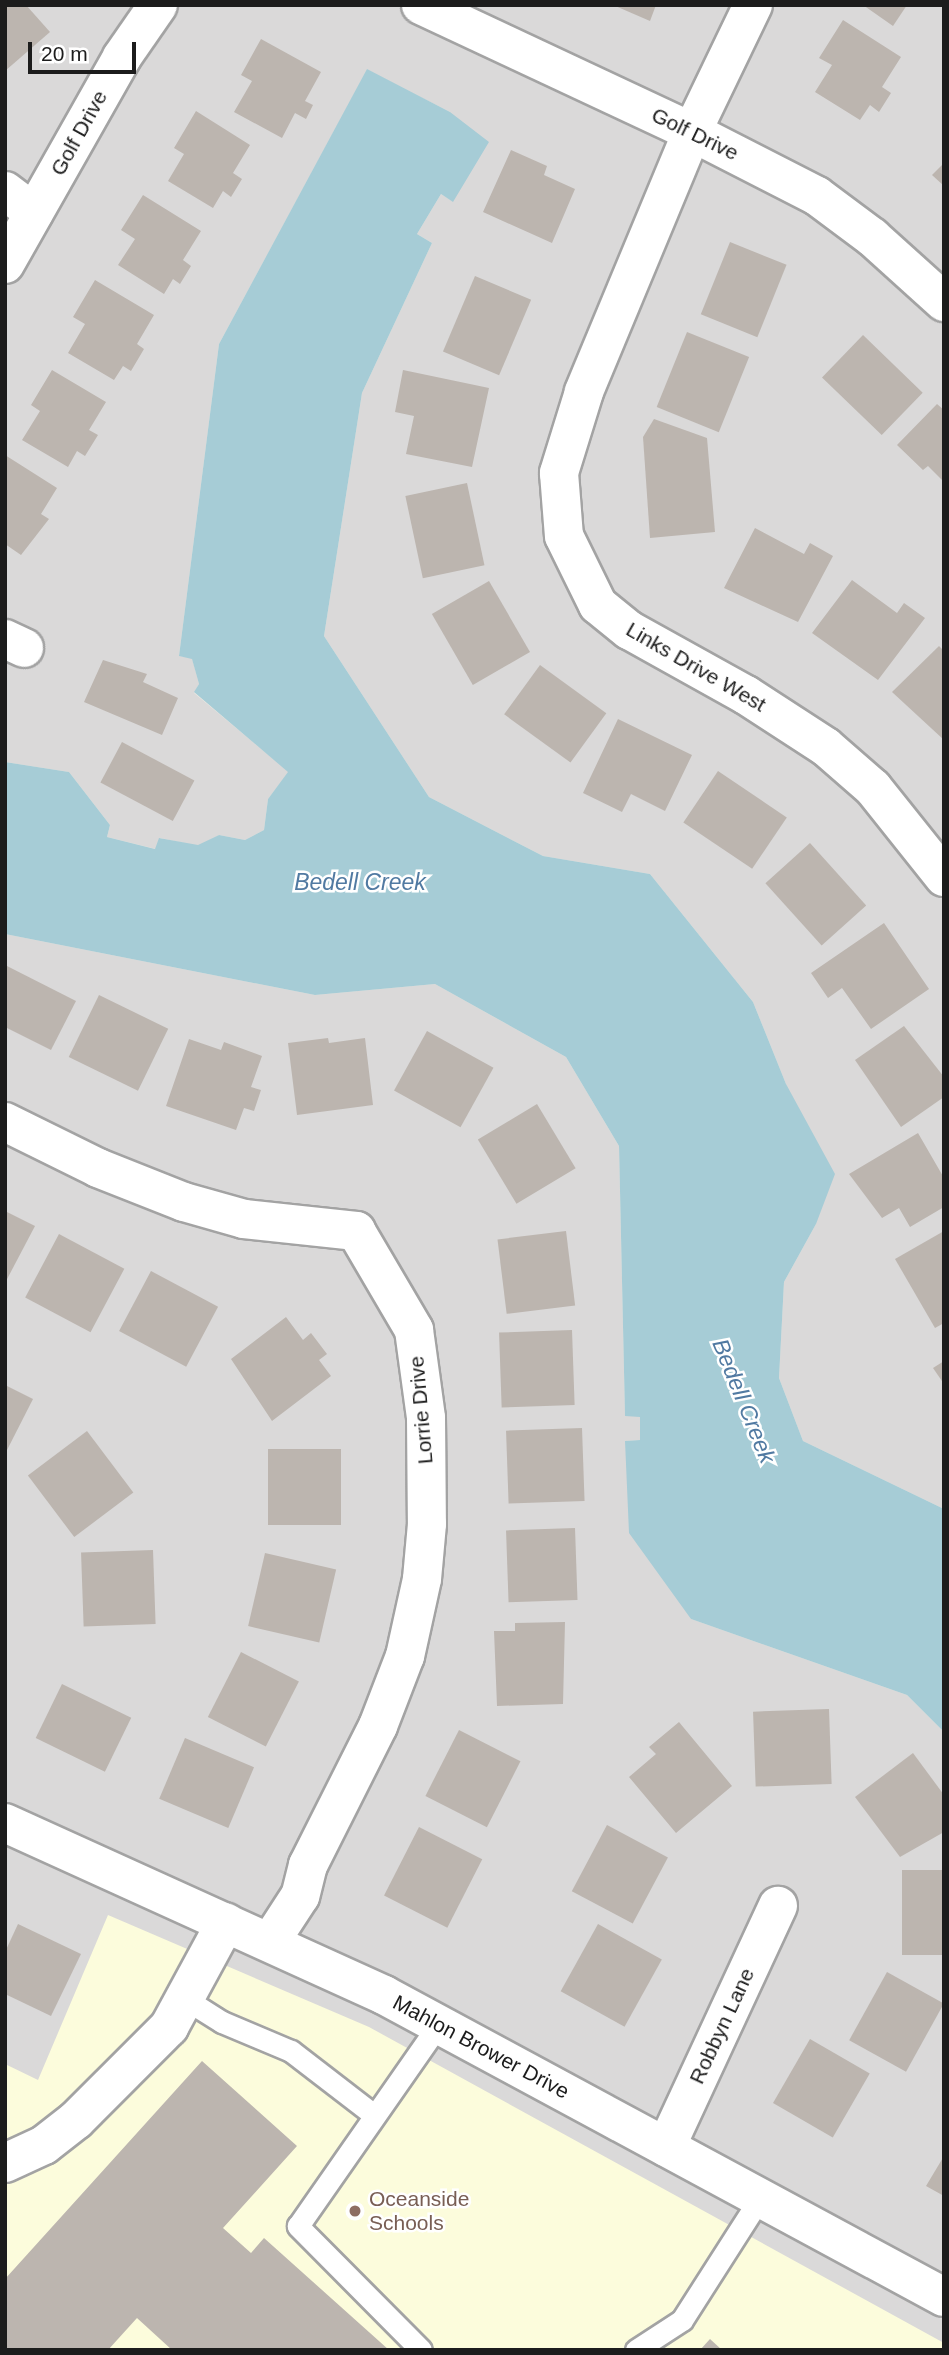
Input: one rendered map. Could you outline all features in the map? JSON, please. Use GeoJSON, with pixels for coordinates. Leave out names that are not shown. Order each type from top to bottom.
{"type":"FeatureCollection","features":[{"type":"Feature","properties":{"kind":"street","name":"Golf Drive"},"geometry":{"type":"LineString","coordinates":[[5,264],[20,202],[158,5]]}},
{"type":"Feature","properties":{"kind":"street","name":"Golf Drive"},"geometry":{"type":"LineString","coordinates":[[421,5],[692,132],[817,196],[944,302]]}},
{"type":"Feature","properties":{"kind":"street","name":"Links Drive West"},"geometry":{"type":"LineString","coordinates":[[753,5],[692,132],[584,392],[559,473],[564,536],[598,605],[629,630],[746,695],[825,747],[873,788],[944,877]]}},
{"type":"Feature","properties":{"kind":"street","name":"Lorrie Drive"},"geometry":{"type":"LineString","coordinates":[[5,1122],[98,1168],[184,1202],[244,1219],[356,1231],[414,1330],[426,1418],[427,1524],[422,1579],[405,1656],[378,1726],[308,1864],[300,1896],[270,1942]]}},
{"type":"Feature","properties":{"kind":"street","name":"Mahlon Brower Drive"},"geometry":{"type":"LineString","coordinates":[[5,1823],[270,1942],[439,2024],[944,2297]]}},
{"type":"Feature","properties":{"kind":"street","name":"Robbyn Lane"},"geometry":{"type":"LineString","coordinates":[[666,2147],[778,1906]]}},
{"type":"Feature","properties":{"kind":"street"},"geometry":{"type":"LineString","coordinates":[[5,2163],[44,2145],[76,2120],[169,2026],[187,2000],[226,1922]]}},
{"type":"Feature","properties":{"kind":"lane"},"geometry":{"type":"LineString","coordinates":[[187,2000],[222,2022],[291,2051],[374,2115]]}},
{"type":"Feature","properties":{"kind":"lane"},"geometry":{"type":"LineString","coordinates":[[421,2350],[298,2226],[439,2024]]}},
{"type":"Feature","properties":{"kind":"lane"},"geometry":{"type":"LineString","coordinates":[[636,2350],[682,2320],[760,2198]]}},
{"type":"Feature","properties":{"kind":"shaded area"},"geometry":{"type":"Polygon","coordinates":[[[5,5],[944,5],[944,1509],[803,1441],[779,1378],[784,1282],[816,1224],[786,1084],[753,1002],[650,874],[543,856],[429,797],[324,636],[362,393],[432,243],[417,234],[441,194],[452,201],[450,112],[367,70],[219,344],[179,656],[192,658],[199,684],[194,693],[289,772],[268,799],[264,830],[245,840],[219,835],[198,846],[160,838],[156,849],[107,837],[110,825],[69,772],[5,762],[5,5]]]}},
{"type":"Feature","properties":{"kind":"shaded area"},"geometry":{"type":"Polygon","coordinates":[[[5,934],[315,995],[435,984],[566,1057],[619,1146],[625,1415],[640,1416],[640,1440],[625,1441],[691,1619],[907,1695],[944,1732],[944,2350],[5,2350],[5,934]]]}},
{"type":"Feature","properties":{"kind":"shaded area","name":"Oceanside Schools"},"geometry":{"type":"Polygon","coordinates":[[[108,1915],[369,2027],[944,2343],[944,2350],[5,2350],[5,2064],[38,2080],[108,1915]]]}},
{"type":"Feature","properties":{"kind":"water","name":"Bedell Creek"},"geometry":{"type":"Polygon","coordinates":[[[367,69],[450,112],[489,142],[453,202],[441,194],[417,234],[432,243],[362,393],[324,636],[429,797],[543,856],[650,874],[753,1002],[786,1084],[835,1174],[816,1224],[784,1282],[779,1378],[803,1441],[944,1509],[944,1732],[907,1695],[691,1619],[629,1533],[625,1441],[640,1440],[640,1417],[625,1416],[619,1146],[566,1057],[435,984],[315,995],[5,934],[5,762],[69,772],[110,825],[107,837],[155,849],[159,838],[198,845],[219,835],[245,840],[264,830],[268,799],[288,772],[194,692],[199,684],[192,659],[179,656],[219,344],[367,69]]]}},
{"type":"Feature","properties":{"kind":"building"},"geometry":{"type":"Polygon","coordinates":[[[5,5],[26,5],[50,32],[5,71],[5,5]]]}},
{"type":"Feature","properties":{"kind":"building"},"geometry":{"type":"Polygon","coordinates":[[[613,5],[656,5],[650,21],[613,5]]]}},
{"type":"Feature","properties":{"kind":"building"},"geometry":{"type":"Polygon","coordinates":[[[863,5],[907,5],[893,26],[863,5]]]}},
{"type":"Feature","properties":{"kind":"building"},"geometry":{"type":"Polygon","coordinates":[[[843,20],[901,57],[882,87],[891,93],[879,112],[870,105],[860,120],[815,92],[832,65],[819,58],[843,20]]]}},
{"type":"Feature","properties":{"kind":"building"},"geometry":{"type":"Polygon","coordinates":[[[261,39],[321,72],[305,101],[313,105],[306,119],[295,113],[282,138],[234,112],[252,81],[241,75],[261,39]]]}},
{"type":"Feature","properties":{"kind":"building"},"geometry":{"type":"Polygon","coordinates":[[[196,111],[250,145],[233,173],[242,179],[231,197],[223,191],[213,208],[168,181],[184,154],[174,148],[196,111]]]}},
{"type":"Feature","properties":{"kind":"building"},"geometry":{"type":"Polygon","coordinates":[[[511,150],[547,166],[544,175],[575,189],[552,243],[483,212],[511,150]]]}},
{"type":"Feature","properties":{"kind":"building"},"geometry":{"type":"Polygon","coordinates":[[[944,163],[944,186],[932,175],[944,163]]]}},
{"type":"Feature","properties":{"kind":"building"},"geometry":{"type":"Polygon","coordinates":[[[143,195],[201,231],[183,260],[191,266],[180,284],[173,279],[164,294],[118,265],[135,239],[121,230],[143,195]]]}},
{"type":"Feature","properties":{"kind":"building"},"geometry":{"type":"Polygon","coordinates":[[[730,242],[787,265],[757,337],[701,314],[730,242]]]}},
{"type":"Feature","properties":{"kind":"building"},"geometry":{"type":"Polygon","coordinates":[[[475,276],[531,300],[499,375],[443,351],[475,276]]]}},
{"type":"Feature","properties":{"kind":"building"},"geometry":{"type":"Polygon","coordinates":[[[95,280],[154,315],[137,344],[144,349],[131,371],[123,366],[114,380],[68,353],[85,324],[73,317],[95,280]]]}},
{"type":"Feature","properties":{"kind":"building"},"geometry":{"type":"Polygon","coordinates":[[[687,332],[749,357],[719,432],[657,407],[687,332]]]}},
{"type":"Feature","properties":{"kind":"building"},"geometry":{"type":"Polygon","coordinates":[[[863,335],[923,393],[882,435],[822,377],[863,335]]]}},
{"type":"Feature","properties":{"kind":"building"},"geometry":{"type":"Polygon","coordinates":[[[52,370],[106,402],[89,430],[98,435],[85,456],[77,451],[68,467],[22,440],[40,411],[31,405],[52,370]]]}},
{"type":"Feature","properties":{"kind":"building"},"geometry":{"type":"Polygon","coordinates":[[[403,370],[489,388],[472,467],[406,454],[414,416],[395,412],[403,370]]]}},
{"type":"Feature","properties":{"kind":"building"},"geometry":{"type":"Polygon","coordinates":[[[937,404],[944,410],[944,482],[928,466],[923,470],[897,445],[937,404]]]}},
{"type":"Feature","properties":{"kind":"building"},"geometry":{"type":"Polygon","coordinates":[[[654,419],[707,438],[715,532],[650,538],[643,437],[654,419]]]}},
{"type":"Feature","properties":{"kind":"building"},"geometry":{"type":"Polygon","coordinates":[[[5,455],[57,488],[41,514],[49,519],[21,555],[5,544],[5,455]]]}},
{"type":"Feature","properties":{"kind":"building"},"geometry":{"type":"Polygon","coordinates":[[[467,483],[484,565],[423,578],[405,496],[467,483]]]}},
{"type":"Feature","properties":{"kind":"building"},"geometry":{"type":"Polygon","coordinates":[[[755,528],[804,554],[810,543],[833,556],[798,622],[724,588],[755,528]]]}},
{"type":"Feature","properties":{"kind":"building"},"geometry":{"type":"Polygon","coordinates":[[[852,580],[897,613],[904,603],[925,618],[878,680],[812,633],[852,580]]]}},
{"type":"Feature","properties":{"kind":"building"},"geometry":{"type":"Polygon","coordinates":[[[489,581],[530,652],[473,685],[432,614],[489,581]]]}},
{"type":"Feature","properties":{"kind":"building"},"geometry":{"type":"Polygon","coordinates":[[[939,646],[944,651],[944,740],[892,692],[939,646]]]}},
{"type":"Feature","properties":{"kind":"building"},"geometry":{"type":"Polygon","coordinates":[[[103,660],[147,674],[143,682],[178,698],[162,735],[84,702],[103,660]]]}},
{"type":"Feature","properties":{"kind":"building"},"geometry":{"type":"Polygon","coordinates":[[[540,665],[606,713],[570,763],[504,714],[540,665]]]}},
{"type":"Feature","properties":{"kind":"building"},"geometry":{"type":"Polygon","coordinates":[[[618,719],[692,755],[665,811],[631,794],[622,812],[583,793],[618,719]]]}},
{"type":"Feature","properties":{"kind":"building"},"geometry":{"type":"Polygon","coordinates":[[[122,742],[194,780],[173,821],[100,783],[122,742]]]}},
{"type":"Feature","properties":{"kind":"building"},"geometry":{"type":"Polygon","coordinates":[[[718,771],[787,817],[752,869],[683,822],[718,771]]]}},
{"type":"Feature","properties":{"kind":"building"},"geometry":{"type":"Polygon","coordinates":[[[810,843],[866,905],[822,946],[765,883],[810,843]]]}},
{"type":"Feature","properties":{"kind":"building"},"geometry":{"type":"Polygon","coordinates":[[[884,923],[929,989],[871,1029],[842,988],[828,998],[811,973],[884,923]]]}},
{"type":"Feature","properties":{"kind":"building"},"geometry":{"type":"Polygon","coordinates":[[[5,965],[76,1001],[51,1050],[5,1027],[5,965]]]}},
{"type":"Feature","properties":{"kind":"building"},"geometry":{"type":"Polygon","coordinates":[[[99,995],[168,1029],[138,1091],[69,1057],[99,995]]]}},
{"type":"Feature","properties":{"kind":"building"},"geometry":{"type":"Polygon","coordinates":[[[904,1026],[944,1077],[944,1097],[901,1127],[855,1060],[904,1026]]]}},
{"type":"Feature","properties":{"kind":"building"},"geometry":{"type":"Polygon","coordinates":[[[427,1031],[493,1068],[461,1127],[394,1090],[427,1031]]]}},
{"type":"Feature","properties":{"kind":"building"},"geometry":{"type":"Polygon","coordinates":[[[328,1038],[329,1043],[365,1038],[373,1105],[297,1115],[288,1043],[328,1038]]]}},
{"type":"Feature","properties":{"kind":"building"},"geometry":{"type":"Polygon","coordinates":[[[189,1039],[221,1050],[224,1042],[262,1056],[251,1087],[261,1090],[254,1111],[244,1108],[236,1130],[166,1106],[189,1039]]]}},
{"type":"Feature","properties":{"kind":"building"},"geometry":{"type":"Polygon","coordinates":[[[537,1104],[576,1168],[516,1204],[478,1140],[537,1104]]]}},
{"type":"Feature","properties":{"kind":"building"},"geometry":{"type":"Polygon","coordinates":[[[918,1133],[944,1178],[944,1207],[910,1227],[899,1208],[882,1218],[849,1174],[918,1133]]]}},
{"type":"Feature","properties":{"kind":"building"},"geometry":{"type":"Polygon","coordinates":[[[5,1211],[35,1226],[5,1283],[5,1211]]]}},
{"type":"Feature","properties":{"kind":"building"},"geometry":{"type":"Polygon","coordinates":[[[566,1231],[575,1305],[507,1314],[498,1239],[566,1231]]]}},
{"type":"Feature","properties":{"kind":"building"},"geometry":{"type":"Polygon","coordinates":[[[944,1231],[944,1323],[935,1328],[895,1259],[944,1231]]]}},
{"type":"Feature","properties":{"kind":"building"},"geometry":{"type":"Polygon","coordinates":[[[59,1234],[124,1269],[91,1332],[25,1298],[59,1234]]]}},
{"type":"Feature","properties":{"kind":"building"},"geometry":{"type":"Polygon","coordinates":[[[151,1271],[218,1307],[186,1367],[119,1331],[151,1271]]]}},
{"type":"Feature","properties":{"kind":"building"},"geometry":{"type":"Polygon","coordinates":[[[286,1317],[303,1340],[311,1333],[327,1354],[319,1360],[331,1376],[272,1421],[231,1359],[286,1317]]]}},
{"type":"Feature","properties":{"kind":"building"},"geometry":{"type":"Polygon","coordinates":[[[572,1330],[575,1405],[502,1408],[499,1333],[572,1330]]]}},
{"type":"Feature","properties":{"kind":"building"},"geometry":{"type":"Polygon","coordinates":[[[944,1361],[944,1384],[933,1368],[944,1361]]]}},
{"type":"Feature","properties":{"kind":"building"},"geometry":{"type":"Polygon","coordinates":[[[5,1385],[33,1399],[5,1454],[5,1385]]]}},
{"type":"Feature","properties":{"kind":"building"},"geometry":{"type":"Polygon","coordinates":[[[582,1428],[585,1501],[509,1504],[506,1431],[582,1428]]]}},
{"type":"Feature","properties":{"kind":"building"},"geometry":{"type":"Polygon","coordinates":[[[87,1431],[133,1492],[74,1537],[28,1476],[87,1431]]]}},
{"type":"Feature","properties":{"kind":"building"},"geometry":{"type":"Polygon","coordinates":[[[268,1449],[341,1449],[341,1525],[268,1525],[268,1449]]]}},
{"type":"Feature","properties":{"kind":"building"},"geometry":{"type":"Polygon","coordinates":[[[575,1528],[578,1600],[509,1602],[506,1530],[575,1528]]]}},
{"type":"Feature","properties":{"kind":"building"},"geometry":{"type":"Polygon","coordinates":[[[153,1550],[156,1624],[84,1626],[81,1553],[153,1550]]]}},
{"type":"Feature","properties":{"kind":"building"},"geometry":{"type":"Polygon","coordinates":[[[265,1553],[336,1569],[319,1642],[248,1626],[265,1553]]]}},
{"type":"Feature","properties":{"kind":"building"},"geometry":{"type":"Polygon","coordinates":[[[565,1622],[563,1704],[497,1706],[494,1631],[515,1631],[515,1623],[565,1622]]]}},
{"type":"Feature","properties":{"kind":"building"},"geometry":{"type":"Polygon","coordinates":[[[241,1652],[299,1682],[266,1747],[208,1717],[241,1652]]]}},
{"type":"Feature","properties":{"kind":"building"},"geometry":{"type":"Polygon","coordinates":[[[62,1684],[131,1718],[105,1772],[36,1738],[62,1684]]]}},
{"type":"Feature","properties":{"kind":"building"},"geometry":{"type":"Polygon","coordinates":[[[829,1709],[832,1784],[756,1787],[753,1712],[829,1709]]]}},
{"type":"Feature","properties":{"kind":"building"},"geometry":{"type":"Polygon","coordinates":[[[679,1722],[732,1786],[676,1833],[629,1777],[656,1754],[649,1747],[679,1722]]]}},
{"type":"Feature","properties":{"kind":"building"},"geometry":{"type":"Polygon","coordinates":[[[459,1730],[520,1761],[487,1827],[425,1796],[459,1730]]]}},
{"type":"Feature","properties":{"kind":"building"},"geometry":{"type":"Polygon","coordinates":[[[185,1738],[254,1767],[228,1828],[159,1799],[185,1738]]]}},
{"type":"Feature","properties":{"kind":"building"},"geometry":{"type":"Polygon","coordinates":[[[913,1753],[944,1795],[944,1832],[900,1857],[855,1797],[913,1753]]]}},
{"type":"Feature","properties":{"kind":"building"},"geometry":{"type":"Polygon","coordinates":[[[607,1825],[668,1857],[633,1924],[572,1891],[607,1825]]]}},
{"type":"Feature","properties":{"kind":"building"},"geometry":{"type":"Polygon","coordinates":[[[419,1827],[482,1859],[447,1928],[384,1896],[419,1827]]]}},
{"type":"Feature","properties":{"kind":"building"},"geometry":{"type":"Polygon","coordinates":[[[902,1870],[944,1870],[944,1955],[902,1955],[902,1870]]]}},
{"type":"Feature","properties":{"kind":"building"},"geometry":{"type":"Polygon","coordinates":[[[18,1924],[81,1954],[51,2016],[5,1994],[5,1952],[18,1924]]]}},
{"type":"Feature","properties":{"kind":"building"},"geometry":{"type":"Polygon","coordinates":[[[598,1924],[662,1959],[625,2027],[561,1991],[598,1924]]]}},
{"type":"Feature","properties":{"kind":"building"},"geometry":{"type":"Polygon","coordinates":[[[887,1972],[944,2004],[906,2072],[849,2040],[887,1972]]]}},
{"type":"Feature","properties":{"kind":"building"},"geometry":{"type":"Polygon","coordinates":[[[810,2039],[870,2074],[833,2138],[773,2103],[810,2039]]]}},
{"type":"Feature","properties":{"kind":"building"},"geometry":{"type":"Polygon","coordinates":[[[202,2061],[297,2146],[223,2228],[251,2253],[264,2238],[389,2350],[172,2350],[137,2318],[108,2350],[5,2350],[5,2279],[202,2061]]]}},
{"type":"Feature","properties":{"kind":"building"},"geometry":{"type":"Polygon","coordinates":[[[944,2156],[944,2196],[926,2186],[944,2156]]]}},
{"type":"Feature","properties":{"kind":"building"},"geometry":{"type":"Polygon","coordinates":[[[710,2339],[722,2350],[700,2350],[710,2339]]]}},
{"type":"Feature","properties":{"kind":"place","name":"Oceanside Schools"},"geometry":{"type":"Point","coordinates":[355,2211]}}]}
